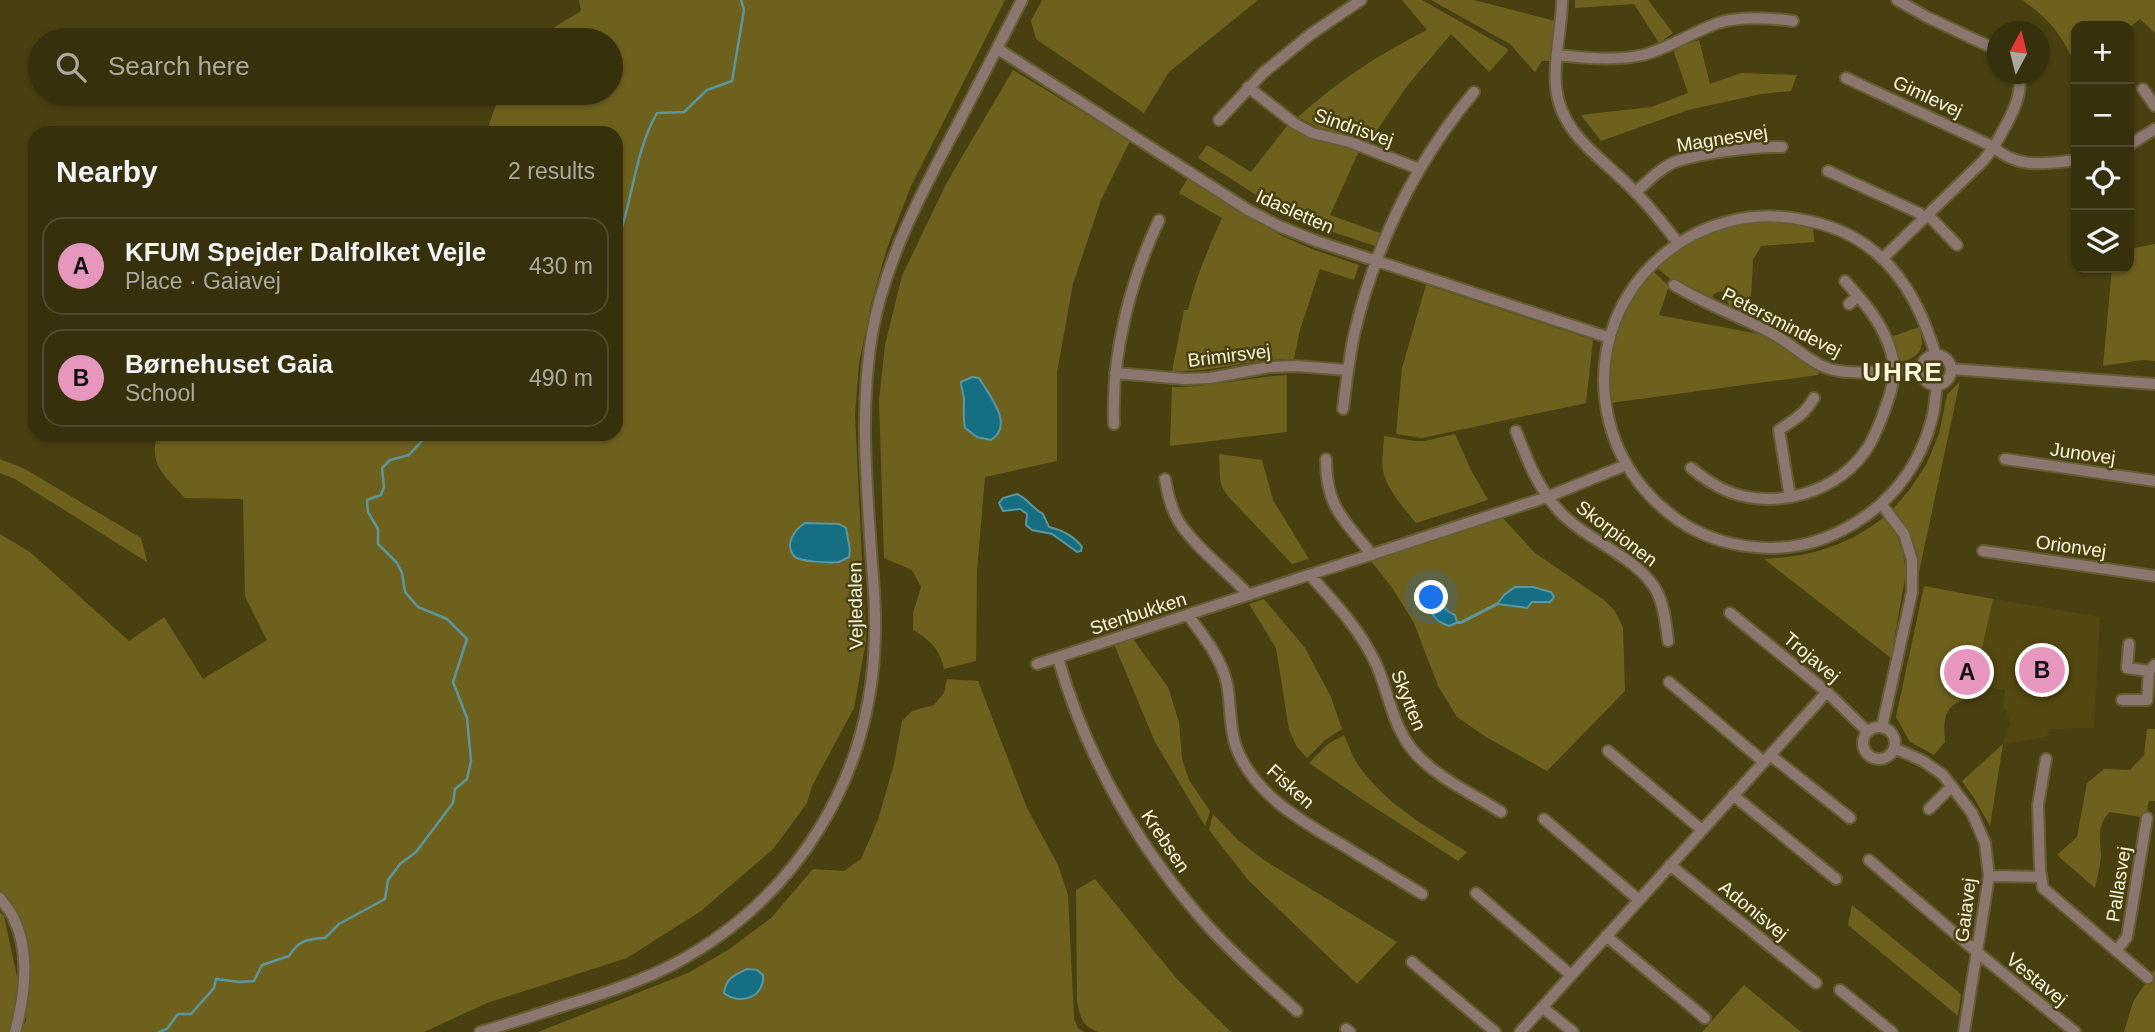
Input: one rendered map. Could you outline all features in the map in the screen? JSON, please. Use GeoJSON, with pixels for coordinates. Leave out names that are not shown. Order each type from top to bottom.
{"type":"FeatureCollection","features":[{"type":"Feature","properties":{"kind":"street","name":"Vejledalen"},"geometry":{"type":"LineString","coordinates":[[480,1032],[638,980],[674,964],[720,936],[748,914],[783,879],[803,854],[837,797],[860,739],[873,668],[874,597],[864,422],[866,373],[873,329],[898,247],[916,205],[1022,0]]}},
{"type":"Feature","properties":{"kind":"street"},"geometry":{"type":"LineString","coordinates":[[1219,120],[1248,87],[1311,34],[1361,0]]}},
{"type":"Feature","properties":{"kind":"street"},"geometry":{"type":"LineString","coordinates":[[1562,0],[1556,90],[1567,122],[1584,145],[1636,192],[1678,243]]}},
{"type":"Feature","properties":{"kind":"street"},"geometry":{"type":"LineString","coordinates":[[1897,0],[1927,18],[1987,45]]}},
{"type":"Feature","properties":{"kind":"street"},"geometry":{"type":"LineString","coordinates":[[1557,55],[1632,57],[1647,54],[1720,22],[1777,19],[1793,21]]}},
{"type":"Feature","properties":{"kind":"street","name":"Idasletten"},"geometry":{"type":"LineString","coordinates":[[998,49],[1248,210],[1279,226],[1376,262],[1609,338]]}},
{"type":"Feature","properties":{"kind":"street","name":"Gimlevej"},"geometry":{"type":"LineString","coordinates":[[1846,78],[1994,147],[2008,158],[2031,165],[2071,160]]}},
{"type":"Feature","properties":{"kind":"street"},"geometry":{"type":"LineString","coordinates":[[1882,258],[1983,161],[1994,147],[2017,100],[2020,84]]}},
{"type":"Feature","properties":{"kind":"street","name":"Sindrisvej"},"geometry":{"type":"LineString","coordinates":[[1248,87],[1294,123],[1312,133],[1350,142],[1419,169]]}},
{"type":"Feature","properties":{"kind":"street"},"geometry":{"type":"LineString","coordinates":[[2143,89],[2155,106]]}},
{"type":"Feature","properties":{"kind":"street"},"geometry":{"type":"LineString","coordinates":[[1343,409],[1354,335],[1376,262],[1398,209],[1419,169],[1443,131],[1474,92]]}},
{"type":"Feature","properties":{"kind":"street"},"geometry":{"type":"LineString","coordinates":[[2134,142],[2155,129]]}},
{"type":"Feature","properties":{"kind":"street","name":"Magnesvej"},"geometry":{"type":"LineString","coordinates":[[1636,192],[1674,162],[1734,150],[1782,147]]}},
{"type":"Feature","properties":{"kind":"street"},"geometry":{"type":"LineString","coordinates":[[1828,171],[1926,217],[1957,245]]}},
{"type":"Feature","properties":{"kind":"street"},"geometry":{"type":"LineString","coordinates":[[1936,356],[1922,314],[1896,273],[1882,258],[1851,236],[1835,228],[1771,215],[1723,222],[1700,230],[1678,243],[1651,266],[1633,288],[1619,312],[1609,338],[1605,366],[1606,408],[1612,435],[1626,466],[1657,504],[1698,531],[1739,545],[1769,548],[1818,541],[1852,526],[1882,505],[1907,476],[1925,442],[1937,385]]}},
{"type":"Feature","properties":{"kind":"street"},"geometry":{"type":"LineString","coordinates":[[1114,424],[1115,373],[1131,299],[1159,220]]}},
{"type":"Feature","properties":{"kind":"street"},"geometry":{"type":"LineString","coordinates":[[1691,468],[1713,485],[1729,492],[1750,498],[1777,499],[1819,489],[1839,477],[1868,448],[1885,409],[1894,370],[1888,340],[1876,316],[1845,281]]}},
{"type":"Feature","properties":{"kind":"street","name":"Petersmindevej"},"geometry":{"type":"LineString","coordinates":[[1674,285],[1696,299],[1777,336],[1828,369],[1843,372],[1921,370]]}},
{"type":"Feature","properties":{"kind":"street"},"geometry":{"type":"LineString","coordinates":[[1849,304],[1858,296]]}},
{"type":"Feature","properties":{"kind":"street"},"geometry":{"type":"LineString","coordinates":[[1936,356],[1946,359],[1951,369],[1946,381],[1937,385],[1924,380],[1921,370],[1926,360],[1936,356]]}},
{"type":"Feature","properties":{"kind":"street","name":"Brimirsvej"},"geometry":{"type":"LineString","coordinates":[[1115,373],[1210,379],[1269,367],[1348,370]]}},
{"type":"Feature","properties":{"kind":"street"},"geometry":{"type":"LineString","coordinates":[[1951,369],[2155,384]]}},
{"type":"Feature","properties":{"kind":"street"},"geometry":{"type":"LineString","coordinates":[[1790,497],[1779,430],[1798,419],[1814,398]]}},
{"type":"Feature","properties":{"kind":"street"},"geometry":{"type":"LineString","coordinates":[[1516,431],[1529,466],[1547,498]]}},
{"type":"Feature","properties":{"kind":"street","name":"Junovej"},"geometry":{"type":"LineString","coordinates":[[2005,459],[2155,481]]}},
{"type":"Feature","properties":{"kind":"street"},"geometry":{"type":"LineString","coordinates":[[1326,460],[1328,483],[1341,519],[1372,555]]}},
{"type":"Feature","properties":{"kind":"street","name":"Stenbukken"},"geometry":{"type":"LineString","coordinates":[[1037,664],[1547,498],[1626,466]]}},
{"type":"Feature","properties":{"kind":"street"},"geometry":{"type":"LineString","coordinates":[[1165,479],[1178,520],[1193,539],[1249,595]]}},
{"type":"Feature","properties":{"kind":"street","name":"Skorpionen"},"geometry":{"type":"LineString","coordinates":[[1547,498],[1589,537],[1639,569],[1650,580],[1663,606],[1668,641]]}},
{"type":"Feature","properties":{"kind":"street"},"geometry":{"type":"LineString","coordinates":[[1882,505],[1904,534],[1912,559],[1912,592],[1882,727]]}},
{"type":"Feature","properties":{"kind":"street","name":"Orionvej"},"geometry":{"type":"LineString","coordinates":[[1983,551],[2155,576]]}},
{"type":"Feature","properties":{"kind":"street","name":"Skytten"},"geometry":{"type":"LineString","coordinates":[[1310,575],[1365,642],[1403,738],[1433,769],[1502,811]]}},
{"type":"Feature","properties":{"kind":"street","name":"Trojavej"},"geometry":{"type":"LineString","coordinates":[[1730,613],[1827,692],[1868,732]]}},
{"type":"Feature","properties":{"kind":"street","name":"Fisken"},"geometry":{"type":"LineString","coordinates":[[1188,615],[1220,664],[1227,684],[1236,745],[1244,764],[1257,782],[1296,817],[1422,894]]}},
{"type":"Feature","properties":{"kind":"street"},"geometry":{"type":"LineString","coordinates":[[2122,700],[2147,700],[2152,668],[2127,668],[2129,644]]}},
{"type":"Feature","properties":{"kind":"street","name":"Krebsen"},"geometry":{"type":"LineString","coordinates":[[1058,658],[1085,734],[1110,787],[1159,866],[1208,926],[1256,975],[1297,1011]]}},
{"type":"Feature","properties":{"kind":"street"},"geometry":{"type":"LineString","coordinates":[[1670,682],[1767,758],[1850,818]]}},
{"type":"Feature","properties":{"kind":"street"},"geometry":{"type":"LineString","coordinates":[[1520,1032],[1827,692]]}},
{"type":"Feature","properties":{"kind":"street"},"geometry":{"type":"LineString","coordinates":[[1882,727],[1892,733],[1894,748],[1885,758],[1875,759],[1867,753],[1863,744],[1868,732],[1882,727]]}},
{"type":"Feature","properties":{"kind":"street","name":"Gaiavej"},"geometry":{"type":"LineString","coordinates":[[1894,748],[1923,761],[1942,775],[1979,827],[1984,843],[1989,876],[1964,1032]]}},
{"type":"Feature","properties":{"kind":"street"},"geometry":{"type":"LineString","coordinates":[[1608,751],[1702,830]]}},
{"type":"Feature","properties":{"kind":"street"},"geometry":{"type":"LineString","coordinates":[[1989,876],[2041,877],[2038,805],[2046,759]]}},
{"type":"Feature","properties":{"kind":"street"},"geometry":{"type":"LineString","coordinates":[[1929,809],[1952,786]]}},
{"type":"Feature","properties":{"kind":"street"},"geometry":{"type":"LineString","coordinates":[[1733,795],[1836,879]]}},
{"type":"Feature","properties":{"kind":"street","name":"Pallasvej"},"geometry":{"type":"LineString","coordinates":[[2116,951],[2127,937],[2147,818]]}},
{"type":"Feature","properties":{"kind":"street"},"geometry":{"type":"LineString","coordinates":[[1544,819],[1639,900]]}},
{"type":"Feature","properties":{"kind":"street","name":"Vestavej"},"geometry":{"type":"LineString","coordinates":[[1869,860],[2075,1032]]}},
{"type":"Feature","properties":{"kind":"street","name":"Adonisvej"},"geometry":{"type":"LineString","coordinates":[[1670,865],[1816,983]]}},
{"type":"Feature","properties":{"kind":"street","name":"Pallasvej"},"geometry":{"type":"LineString","coordinates":[[2041,877],[2043,888],[2048,893],[2148,978]]}},
{"type":"Feature","properties":{"kind":"street"},"geometry":{"type":"LineString","coordinates":[[1476,893],[1571,975]]}},
{"type":"Feature","properties":{"kind":"street"},"geometry":{"type":"LineString","coordinates":[[0,898],[13,916],[23,947],[22,1007],[15,1032]]}},
{"type":"Feature","properties":{"kind":"street"},"geometry":{"type":"LineString","coordinates":[[1606,936],[1705,1018]]}},
{"type":"Feature","properties":{"kind":"street"},"geometry":{"type":"LineString","coordinates":[[1412,962],[1495,1032]]}},
{"type":"Feature","properties":{"kind":"street"},"geometry":{"type":"LineString","coordinates":[[1840,990],[1892,1032]]}},
{"type":"Feature","properties":{"kind":"street"},"geometry":{"type":"LineString","coordinates":[[1542,1007],[1573,1032]]}},
{"type":"Feature","properties":{"kind":"shaded area"},"geometry":{"type":"Polygon","coordinates":[[[579,0],[1005,0],[911,186],[887,248],[871,304],[859,363],[855,415],[866,641],[854,708],[812,786],[807,803],[774,848],[701,911],[627,958],[487,1003],[424,1032],[20,1032],[26,1021],[29,959],[20,916],[0,890],[0,534],[30,552],[129,641],[164,617],[203,679],[267,640],[245,596],[243,499],[185,498],[160,469],[155,454],[156,441],[623,441],[623,126],[488,126],[496,105],[623,105],[623,28],[553,28],[581,11],[579,0]]]}},
{"type":"Feature","properties":{"kind":"shaded area"},"geometry":{"type":"Polygon","coordinates":[[[1042,0],[1258,0],[1169,72],[1144,113],[1036,39],[1031,21],[1042,0]]]}},
{"type":"Feature","properties":{"kind":"shaded area"},"geometry":{"type":"Polygon","coordinates":[[[1402,0],[1422,0],[1508,49],[1507,52],[1489,72],[1451,34],[1407,86],[1369,142],[1321,129],[1298,117],[1360,69],[1427,30],[1402,0]]]}},
{"type":"Feature","properties":{"kind":"shaded area"},"geometry":{"type":"Polygon","coordinates":[[[1431,0],[1474,0],[1555,21],[1552,61],[1542,61],[1535,72],[1510,44],[1431,0]]]}},
{"type":"Feature","properties":{"kind":"shaded area"},"geometry":{"type":"Polygon","coordinates":[[[1575,0],[1648,0],[1673,33],[1659,43],[1634,4],[1575,8],[1575,0]]]}},
{"type":"Feature","properties":{"kind":"shaded area"},"geometry":{"type":"Polygon","coordinates":[[[2022,0],[2155,0],[2155,33],[2140,19],[2134,24],[2134,21],[2071,21],[2071,56],[2050,21],[2022,0]]]}},
{"type":"Feature","properties":{"kind":"shaded area"},"geometry":{"type":"Polygon","coordinates":[[[1699,40],[1710,84],[1741,73],[1797,75],[1791,91],[1761,94],[1688,110],[1601,141],[1581,115],[1651,107],[1688,93],[1673,49],[1699,40]]]}},
{"type":"Feature","properties":{"kind":"shaded area"},"geometry":{"type":"Polygon","coordinates":[[[1013,70],[1130,141],[1101,200],[1073,284],[1057,372],[1057,461],[985,477],[977,570],[976,661],[944,669],[933,646],[913,630],[913,613],[921,587],[912,570],[884,558],[879,400],[885,345],[902,276],[946,184],[1013,70]]]}},
{"type":"Feature","properties":{"kind":"shaded area"},"geometry":{"type":"Polygon","coordinates":[[[1287,126],[1314,140],[1359,151],[1330,215],[1380,233],[1375,246],[1321,228],[1272,205],[1198,158],[1207,145],[1251,172],[1287,126]]]}},
{"type":"Feature","properties":{"kind":"shaded area"},"geometry":{"type":"Polygon","coordinates":[[[1188,178],[1282,236],[1359,265],[1354,280],[1320,269],[1300,330],[1294,359],[1172,371],[1184,310],[1188,310],[1203,263],[1222,218],[1179,193],[1188,178]]]}},
{"type":"Feature","properties":{"kind":"shaded area"},"geometry":{"type":"Polygon","coordinates":[[[1751,220],[1813,226],[1814,242],[1761,246],[1753,260],[1750,319],[1730,310],[1725,293],[1721,291],[1714,294],[1710,301],[1675,283],[1656,267],[1689,243],[1712,232],[1751,220]]]}},
{"type":"Feature","properties":{"kind":"shaded area"},"geometry":{"type":"Polygon","coordinates":[[[2155,244],[2155,361],[2143,360],[2103,366],[2112,273],[2134,273],[2134,248],[2155,244]]]}},
{"type":"Feature","properties":{"kind":"shaded area"},"geometry":{"type":"Polygon","coordinates":[[[1653,271],[1669,286],[1659,315],[1764,335],[1820,370],[1818,375],[1610,403],[1611,366],[1617,332],[1631,301],[1653,271]]]}},
{"type":"Feature","properties":{"kind":"shaded area"},"geometry":{"type":"Polygon","coordinates":[[[1426,285],[1593,340],[1586,403],[1422,438],[1396,434],[1402,368],[1426,285]]]}},
{"type":"Feature","properties":{"kind":"shaded area"},"geometry":{"type":"Polygon","coordinates":[[[1919,327],[1922,342],[1919,352],[1897,363],[1891,337],[1919,327]]]}},
{"type":"Feature","properties":{"kind":"shaded area"},"geometry":{"type":"Polygon","coordinates":[[[1287,375],[1287,432],[1170,446],[1172,387],[1287,375]]]}},
{"type":"Feature","properties":{"kind":"shaded area"},"geometry":{"type":"Polygon","coordinates":[[[1960,381],[1919,572],[1910,540],[1892,510],[1926,465],[1939,434],[1947,395],[1960,381]]]}},
{"type":"Feature","properties":{"kind":"shaded area"},"geometry":{"type":"Polygon","coordinates":[[[1455,434],[1488,500],[1416,523],[1396,498],[1385,477],[1382,462],[1384,436],[1425,441],[1455,434]]]}},
{"type":"Feature","properties":{"kind":"shaded area"},"geometry":{"type":"Polygon","coordinates":[[[1219,454],[1262,460],[1273,500],[1309,559],[1292,564],[1227,495],[1220,479],[1219,454]]]}},
{"type":"Feature","properties":{"kind":"shaded area"},"geometry":{"type":"Polygon","coordinates":[[[0,459],[25,469],[141,538],[147,562],[15,479],[0,473],[0,459]]]}},
{"type":"Feature","properties":{"kind":"shaded area"},"geometry":{"type":"Polygon","coordinates":[[[1501,516],[1535,553],[1604,600],[1615,611],[1623,628],[1625,691],[1547,771],[1486,737],[1457,717],[1438,686],[1414,623],[1393,589],[1371,561],[1501,516]]]}},
{"type":"Feature","properties":{"kind":"shaded area"},"geometry":{"type":"Polygon","coordinates":[[[1883,518],[1896,533],[1906,572],[1891,658],[1764,559],[1797,556],[1827,548],[1856,536],[1883,518]]]}},
{"type":"Feature","properties":{"kind":"shaded area"},"geometry":{"type":"Polygon","coordinates":[[[1924,586],[1993,599],[1971,699],[1950,708],[1945,719],[1945,742],[1934,755],[1910,742],[1896,717],[1924,586]]]}},
{"type":"Feature","properties":{"kind":"shaded area"},"geometry":{"type":"Polygon","coordinates":[[[1264,599],[1305,648],[1331,697],[1342,729],[1325,740],[1307,758],[1297,747],[1289,730],[1276,648],[1249,604],[1264,599]]]}},
{"type":"Feature","properties":{"kind":"shaded area"},"geometry":{"type":"Polygon","coordinates":[[[1993,599],[2100,617],[2094,728],[2049,729],[2047,737],[2003,744],[2010,724],[2003,708],[2005,690],[1974,685],[1993,599]]]}},
{"type":"Feature","properties":{"kind":"shaded area"},"geometry":{"type":"Polygon","coordinates":[[[1133,639],[1168,687],[1179,722],[1182,759],[1189,780],[1210,811],[1205,826],[1155,742],[1114,644],[1133,639]]]}},
{"type":"Feature","properties":{"kind":"shaded area"},"geometry":{"type":"Polygon","coordinates":[[[947,679],[978,681],[1027,808],[1058,865],[1068,895],[1074,1019],[1078,1028],[1084,1032],[538,1032],[688,973],[728,950],[771,918],[813,869],[844,871],[861,859],[878,820],[894,764],[902,721],[912,711],[934,705],[944,693],[947,679]]]}},
{"type":"Feature","properties":{"kind":"shaded area"},"geometry":{"type":"Polygon","coordinates":[[[2147,729],[2155,729],[2155,801],[2149,801],[2146,815],[2141,817],[2110,812],[2106,816],[2100,832],[2101,858],[2095,888],[2057,855],[2077,837],[2087,783],[2104,769],[2130,770],[2144,755],[2147,729]]]}},
{"type":"Feature","properties":{"kind":"shaded area"},"geometry":{"type":"Polygon","coordinates":[[[1344,735],[1358,765],[1384,794],[1410,815],[1467,852],[1458,861],[1309,763],[1328,744],[1344,735]]]}},
{"type":"Feature","properties":{"kind":"shaded area"},"geometry":{"type":"Polygon","coordinates":[[[2003,744],[1990,826],[1962,781],[2003,744]]]}},
{"type":"Feature","properties":{"kind":"shaded area"},"geometry":{"type":"Polygon","coordinates":[[[1213,814],[1238,840],[1264,860],[1397,942],[1357,984],[1248,880],[1209,830],[1213,814]]]}},
{"type":"Feature","properties":{"kind":"shaded area"},"geometry":{"type":"Polygon","coordinates":[[[1095,879],[1177,979],[1231,1032],[1099,1032],[1085,1024],[1077,1001],[1076,890],[1095,879]]]}},
{"type":"Feature","properties":{"kind":"shaded area"},"geometry":{"type":"Polygon","coordinates":[[[1852,905],[1961,994],[1958,1016],[1848,925],[1852,905]]]}},
{"type":"Feature","properties":{"kind":"shaded area"},"geometry":{"type":"Polygon","coordinates":[[[0,912],[4,916],[20,991],[8,1032],[0,1032],[0,912]]]}},
{"type":"Feature","properties":{"kind":"shaded area"},"geometry":{"type":"Polygon","coordinates":[[[2155,969],[2155,1032],[2124,1032],[2133,1002],[2155,969]]]}},
{"type":"Feature","properties":{"kind":"shaded area"},"geometry":{"type":"Polygon","coordinates":[[[1744,985],[1801,1032],[1702,1032],[1744,985]]]}},
{"type":"Feature","properties":{"kind":"water"},"geometry":{"type":"Polygon","coordinates":[[[972,377],[979,378],[998,410],[1001,426],[998,434],[991,440],[977,437],[965,428],[961,382],[972,377]]]}},
{"type":"Feature","properties":{"kind":"water"},"geometry":{"type":"Polygon","coordinates":[[[1017,494],[1043,514],[1049,527],[1075,540],[1082,547],[1081,551],[1077,552],[1052,534],[1032,530],[1026,525],[1027,514],[1020,509],[1003,511],[999,503],[1003,498],[1017,494]]]}},
{"type":"Feature","properties":{"kind":"water"},"geometry":{"type":"Polygon","coordinates":[[[805,523],[839,524],[846,528],[849,557],[839,562],[829,562],[808,561],[794,556],[790,542],[794,533],[805,523]]]}},
{"type":"Feature","properties":{"kind":"water"},"geometry":{"type":"Polygon","coordinates":[[[1515,587],[1533,587],[1551,592],[1554,597],[1550,602],[1532,602],[1527,608],[1498,604],[1461,623],[1449,626],[1432,613],[1432,600],[1439,601],[1455,615],[1457,622],[1461,622],[1498,603],[1515,587]]]}},
{"type":"Feature","properties":{"kind":"water"},"geometry":{"type":"Polygon","coordinates":[[[747,969],[757,970],[763,975],[763,983],[756,994],[737,999],[724,993],[731,978],[747,969]]]}},
{"type":"Feature","properties":{"kind":"waterway"},"geometry":{"type":"LineString","coordinates":[[623,225],[643,144],[657,113],[684,112],[707,90],[732,81],[744,10],[741,0]]}},
{"type":"Feature","properties":{"kind":"waterway"},"geometry":{"type":"LineString","coordinates":[[159,1032],[167,1029],[178,1014],[191,1014],[214,988],[216,979],[254,981],[262,965],[289,956],[304,941],[325,938],[339,924],[385,899],[388,880],[400,864],[416,852],[453,803],[455,789],[467,779],[471,761],[467,718],[453,682],[467,639],[447,619],[418,607],[405,592],[402,573],[397,563],[378,544],[378,529],[368,512],[367,500],[381,495],[384,487],[382,468],[390,460],[409,455],[422,441]]}},
{"type":"Feature","properties":{"kind":"place","name":"Børnehuset Gaia"},"geometry":{"type":"Point","coordinates":[2042,670]}},
{"type":"Feature","properties":{"kind":"place","name":"KFUM Spejder Dalfolket Vejle"},"geometry":{"type":"Point","coordinates":[1967,672]}},
{"type":"Feature","properties":{"kind":"district","name":"UHRE"},"geometry":{"type":"Point","coordinates":[1903,372]}}]}
